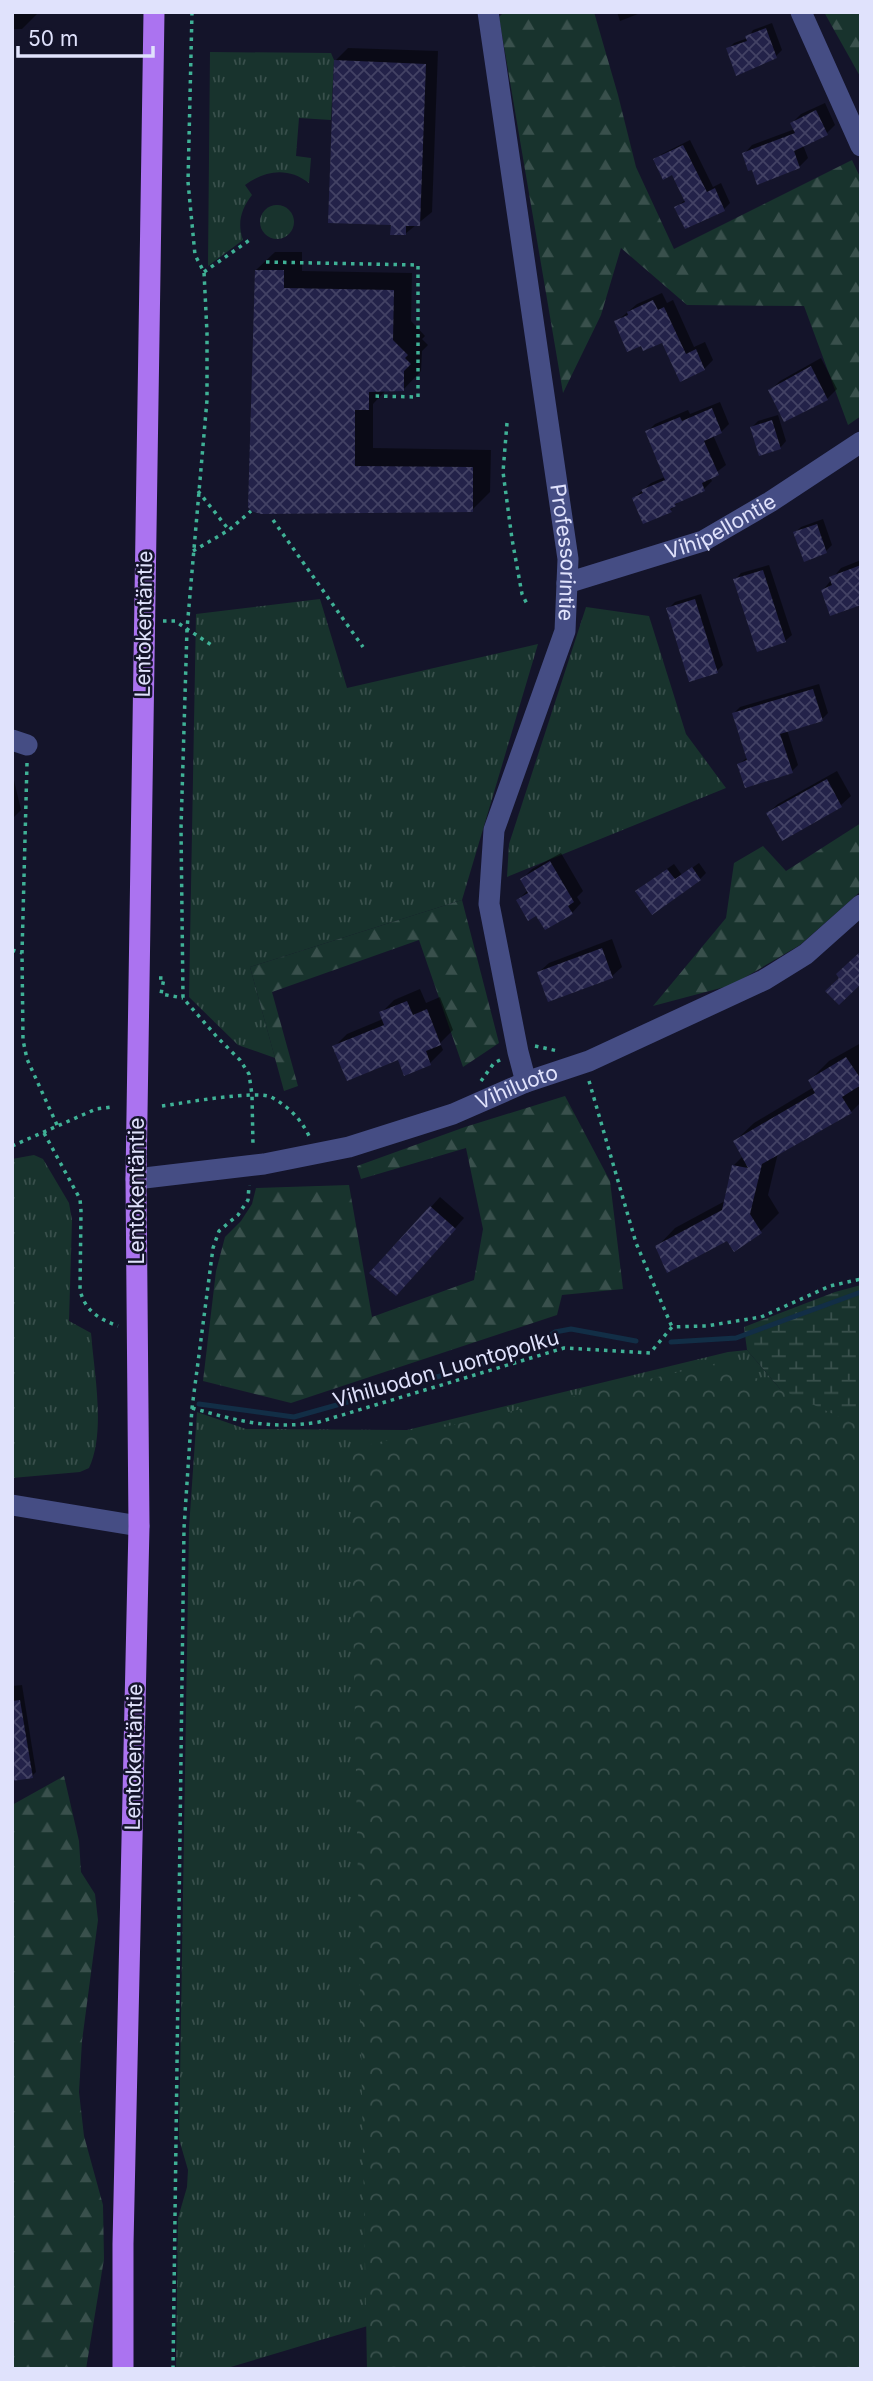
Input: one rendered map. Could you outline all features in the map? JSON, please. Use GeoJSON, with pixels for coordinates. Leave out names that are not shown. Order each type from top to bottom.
{"type":"FeatureCollection","features":[{"type":"Feature","properties":{"kind":"main road","name":"Lentokentäntie"},"geometry":{"type":"LineString","coordinates":[[123,2369],[123,2244],[139,1526],[136,1179],[154,12]]}},
{"type":"Feature","properties":{"kind":"street","name":"Professorintie"},"geometry":{"type":"LineString","coordinates":[[488,12],[568,559],[565,631],[494,830],[489,904],[526,1082]]}},
{"type":"Feature","properties":{"kind":"street"},"geometry":{"type":"LineString","coordinates":[[802,12],[861,146]]}},
{"type":"Feature","properties":{"kind":"street","name":"Vihipellontie"},"geometry":{"type":"LineString","coordinates":[[567,583],[703,541],[770,502],[861,442]]}},
{"type":"Feature","properties":{"kind":"street","name":"Vihiluoto"},"geometry":{"type":"LineString","coordinates":[[136,1179],[264,1164],[349,1147],[453,1114],[526,1082],[589,1061],[764,980],[806,954],[861,905]]}},
{"type":"Feature","properties":{"kind":"street"},"geometry":{"type":"LineString","coordinates":[[12,1504],[139,1526]]}},
{"type":"Feature","properties":{"kind":"path"},"geometry":{"type":"LineString","coordinates":[[204,272],[251,239]]}},
{"type":"Feature","properties":{"kind":"path"},"geometry":{"type":"LineString","coordinates":[[266,262],[418,265],[418,397],[373,396]]}},
{"type":"Feature","properties":{"kind":"path"},"geometry":{"type":"LineString","coordinates":[[507,423],[503,472],[518,572],[522,594],[527,604]]}},
{"type":"Feature","properties":{"kind":"path"},"geometry":{"type":"LineString","coordinates":[[198,491],[229,530]]}},
{"type":"Feature","properties":{"kind":"path"},"geometry":{"type":"LineString","coordinates":[[193,551],[229,530],[251,511]]}},
{"type":"Feature","properties":{"kind":"path"},"geometry":{"type":"LineString","coordinates":[[274,520],[363,647]]}},
{"type":"Feature","properties":{"kind":"path"},"geometry":{"type":"LineString","coordinates":[[143,620],[175,621],[213,646]]}},
{"type":"Feature","properties":{"kind":"path"},"geometry":{"type":"LineString","coordinates":[[20,742],[23,1040],[27,1059],[57,1125]]}},
{"type":"Feature","properties":{"kind":"path"},"geometry":{"type":"LineString","coordinates":[[12,950],[22,953]]}},
{"type":"Feature","properties":{"kind":"path"},"geometry":{"type":"LineString","coordinates":[[140,978],[164,978],[161,994],[183,998]]}},
{"type":"Feature","properties":{"kind":"path"},"geometry":{"type":"LineString","coordinates":[[478,1084],[494,1063],[518,1052],[537,1046],[565,1052]]}},
{"type":"Feature","properties":{"kind":"path"},"geometry":{"type":"LineString","coordinates":[[588,1079],[636,1243],[672,1327],[706,1326],[761,1317],[830,1286],[861,1279]]}},
{"type":"Feature","properties":{"kind":"path"},"geometry":{"type":"LineString","coordinates":[[162,1106],[252,1095],[270,1096],[300,1118],[310,1138]]}},
{"type":"Feature","properties":{"kind":"path"},"geometry":{"type":"LineString","coordinates":[[12,1146],[96,1108],[111,1107]]}},
{"type":"Feature","properties":{"kind":"path"},"geometry":{"type":"LineString","coordinates":[[44,1133],[80,1199],[80,1290],[83,1301],[98,1317],[117,1326],[138,1326]]}},
{"type":"Feature","properties":{"kind":"path"},"geometry":{"type":"LineString","coordinates":[[298,1141],[320,1136]]}},
{"type":"Feature","properties":{"kind":"path","name":"Vihiluodon Luontopolku"},"geometry":{"type":"LineString","coordinates":[[192,1408],[250,1424],[294,1426],[319,1422],[564,1348],[650,1353],[672,1327]]}},
{"type":"Feature","properties":{"kind":"green space"},"geometry":{"type":"Polygon","coordinates":[[[504,12],[594,12],[636,167],[674,249],[852,160],[861,179],[861,416],[848,425],[804,306],[687,305],[621,248],[601,315],[563,393],[499,17],[504,12]]]}},
{"type":"Feature","properties":{"kind":"green space"},"geometry":{"type":"Polygon","coordinates":[[[824,12],[861,12],[861,78],[824,12]]]}},
{"type":"Feature","properties":{"kind":"green space"},"geometry":{"type":"Polygon","coordinates":[[[210,52],[331,53],[334,60],[331,120],[299,118],[296,156],[311,158],[309,183],[293,174],[277,172],[261,176],[245,185],[252,195],[241,216],[243,240],[208,266],[210,52]]]}},
{"type":"Feature","properties":{"kind":"green space"},"geometry":{"type":"Polygon","coordinates":[[[277,205],[289,210],[294,222],[289,234],[277,239],[265,234],[260,222],[265,210],[277,205]]]}},
{"type":"Feature","properties":{"kind":"green space"},"geometry":{"type":"Polygon","coordinates":[[[320,599],[347,688],[538,644],[462,900],[250,967],[275,1058],[238,1045],[189,997],[196,614],[320,599]]]}},
{"type":"Feature","properties":{"kind":"green space"},"geometry":{"type":"Polygon","coordinates":[[[586,607],[649,616],[686,734],[726,788],[507,877],[509,844],[586,607]]]}},
{"type":"Feature","properties":{"kind":"green space"},"geometry":{"type":"Polygon","coordinates":[[[861,823],[861,891],[800,945],[732,985],[653,1006],[726,918],[734,863],[763,846],[786,871],[861,823]]]}},
{"type":"Feature","properties":{"kind":"green space"},"geometry":{"type":"Polygon","coordinates":[[[462,900],[499,1043],[463,1067],[419,940],[272,992],[298,1086],[284,1091],[250,967],[462,900]]]}},
{"type":"Feature","properties":{"kind":"green space"},"geometry":{"type":"Polygon","coordinates":[[[565,1096],[610,1181],[623,1289],[562,1295],[557,1315],[291,1403],[203,1381],[216,1271],[225,1237],[241,1221],[252,1204],[256,1188],[349,1185],[372,1317],[474,1280],[483,1229],[466,1148],[361,1179],[357,1166],[465,1127],[565,1096]]]}},
{"type":"Feature","properties":{"kind":"green space"},"geometry":{"type":"Polygon","coordinates":[[[34,1155],[43,1159],[69,1203],[72,1220],[69,1321],[91,1333],[98,1402],[97,1437],[89,1468],[80,1472],[12,1478],[12,1159],[34,1155]]]}},
{"type":"Feature","properties":{"kind":"green space"},"geometry":{"type":"Polygon","coordinates":[[[861,1285],[861,1484],[747,1350],[744,1327],[835,1292],[861,1285]]]}},
{"type":"Feature","properties":{"kind":"green space"},"geometry":{"type":"Polygon","coordinates":[[[747,1350],[861,1484],[401,2316],[224,2369],[176,2369],[178,2218],[187,2187],[188,2170],[179,2139],[189,1528],[197,1412],[246,1429],[407,1430],[728,1352],[747,1350]]]}},
{"type":"Feature","properties":{"kind":"green space"},"geometry":{"type":"Polygon","coordinates":[[[722,1362],[861,1427],[861,2369],[367,2369],[350,1449],[722,1362]]]}},
{"type":"Feature","properties":{"kind":"green space"},"geometry":{"type":"Polygon","coordinates":[[[64,1776],[79,1841],[81,1872],[95,1894],[98,1920],[82,2041],[79,2092],[84,2136],[103,2205],[104,2259],[86,2369],[12,2369],[12,1805],[64,1776]]]}},
{"type":"Feature","properties":{"kind":"building"},"geometry":{"type":"Polygon","coordinates":[[[766,28],[777,58],[736,76],[726,48],[747,41],[745,36],[766,28]]]}},
{"type":"Feature","properties":{"kind":"building"},"geometry":{"type":"Polygon","coordinates":[[[334,60],[426,64],[420,226],[406,226],[406,235],[390,235],[391,225],[328,223],[334,60]]]}},
{"type":"Feature","properties":{"kind":"building"},"geometry":{"type":"Polygon","coordinates":[[[816,110],[828,135],[794,151],[800,168],[757,185],[752,170],[748,171],[742,153],[795,133],[790,123],[816,110]]]}},
{"type":"Feature","properties":{"kind":"building"},"geometry":{"type":"Polygon","coordinates":[[[683,145],[707,192],[715,188],[725,211],[685,229],[674,207],[685,202],[672,175],[663,180],[653,159],[683,145]]]}},
{"type":"Feature","properties":{"kind":"building"},"geometry":{"type":"Polygon","coordinates":[[[255,270],[284,270],[284,288],[394,290],[393,340],[408,355],[405,358],[411,364],[404,371],[404,391],[369,392],[369,410],[355,410],[355,466],[473,467],[473,512],[261,514],[251,511],[248,507],[255,270]]]}},
{"type":"Feature","properties":{"kind":"building"},"geometry":{"type":"Polygon","coordinates":[[[653,300],[658,310],[664,307],[686,354],[696,349],[705,370],[680,382],[662,343],[643,351],[641,346],[627,352],[614,321],[653,300]]]}},
{"type":"Feature","properties":{"kind":"building"},"geometry":{"type":"Polygon","coordinates":[[[811,366],[828,400],[784,422],[768,390],[811,366]]]}},
{"type":"Feature","properties":{"kind":"building"},"geometry":{"type":"Polygon","coordinates":[[[712,408],[722,433],[704,441],[719,475],[702,483],[705,491],[675,504],[676,506],[670,509],[672,512],[643,524],[632,498],[643,493],[641,490],[665,480],[645,431],[680,417],[682,421],[712,408]]]}},
{"type":"Feature","properties":{"kind":"building"},"geometry":{"type":"Polygon","coordinates":[[[772,420],[781,449],[759,456],[750,427],[772,420]]]}},
{"type":"Feature","properties":{"kind":"building"},"geometry":{"type":"Polygon","coordinates":[[[817,524],[827,553],[804,562],[793,532],[817,524]]]}},
{"type":"Feature","properties":{"kind":"building"},"geometry":{"type":"Polygon","coordinates":[[[861,565],[861,605],[830,616],[821,590],[832,585],[829,577],[861,565]]]}},
{"type":"Feature","properties":{"kind":"building"},"geometry":{"type":"Polygon","coordinates":[[[763,570],[786,642],[757,652],[733,579],[763,570]]]}},
{"type":"Feature","properties":{"kind":"building"},"geometry":{"type":"Polygon","coordinates":[[[695,599],[718,673],[689,682],[666,608],[695,599]]]}},
{"type":"Feature","properties":{"kind":"building"},"geometry":{"type":"Polygon","coordinates":[[[813,689],[823,721],[780,734],[793,773],[745,788],[737,764],[747,760],[732,713],[813,689]]]}},
{"type":"Feature","properties":{"kind":"building"},"geometry":{"type":"Polygon","coordinates":[[[827,779],[842,807],[782,841],[766,813],[827,779]]]}},
{"type":"Feature","properties":{"kind":"building"},"geometry":{"type":"Polygon","coordinates":[[[550,861],[574,902],[568,906],[573,914],[545,930],[536,916],[528,921],[516,900],[528,893],[520,879],[550,861]]]}},
{"type":"Feature","properties":{"kind":"building"},"geometry":{"type":"Polygon","coordinates":[[[692,867],[701,880],[652,915],[635,891],[667,869],[675,879],[692,867]]]}},
{"type":"Feature","properties":{"kind":"building"},"geometry":{"type":"Polygon","coordinates":[[[602,948],[613,978],[548,1002],[537,972],[602,948]]]}},
{"type":"Feature","properties":{"kind":"building"},"geometry":{"type":"Polygon","coordinates":[[[861,951],[861,984],[839,1005],[825,991],[839,978],[836,974],[861,951]]]}},
{"type":"Feature","properties":{"kind":"building"},"geometry":{"type":"Polygon","coordinates":[[[407,1001],[413,1015],[427,1009],[441,1045],[426,1051],[431,1065],[404,1076],[398,1060],[347,1081],[332,1046],[384,1025],[379,1012],[407,1001]]]}},
{"type":"Feature","properties":{"kind":"building"},"geometry":{"type":"Polygon","coordinates":[[[846,1057],[861,1079],[861,1085],[842,1097],[852,1113],[762,1164],[750,1214],[762,1233],[734,1252],[727,1241],[667,1273],[655,1246],[722,1210],[732,1165],[748,1168],[733,1141],[815,1093],[808,1080],[846,1057]]]}},
{"type":"Feature","properties":{"kind":"building"},"geometry":{"type":"Polygon","coordinates":[[[430,1206],[456,1229],[396,1296],[369,1273],[430,1206]]]}},
{"type":"Feature","properties":{"kind":"building"},"geometry":{"type":"Polygon","coordinates":[[[20,1700],[33,1778],[12,1781],[12,1701],[20,1700]]]}},
{"type":"Feature","properties":{"kind":"waterway"},"geometry":{"type":"LineString","coordinates":[[671,1342],[736,1338],[861,1292]]}},
{"type":"Feature","properties":{"kind":"waterway"},"geometry":{"type":"LineString","coordinates":[[199,1404],[294,1417],[515,1355],[555,1332],[571,1329],[636,1341]]}}]}
